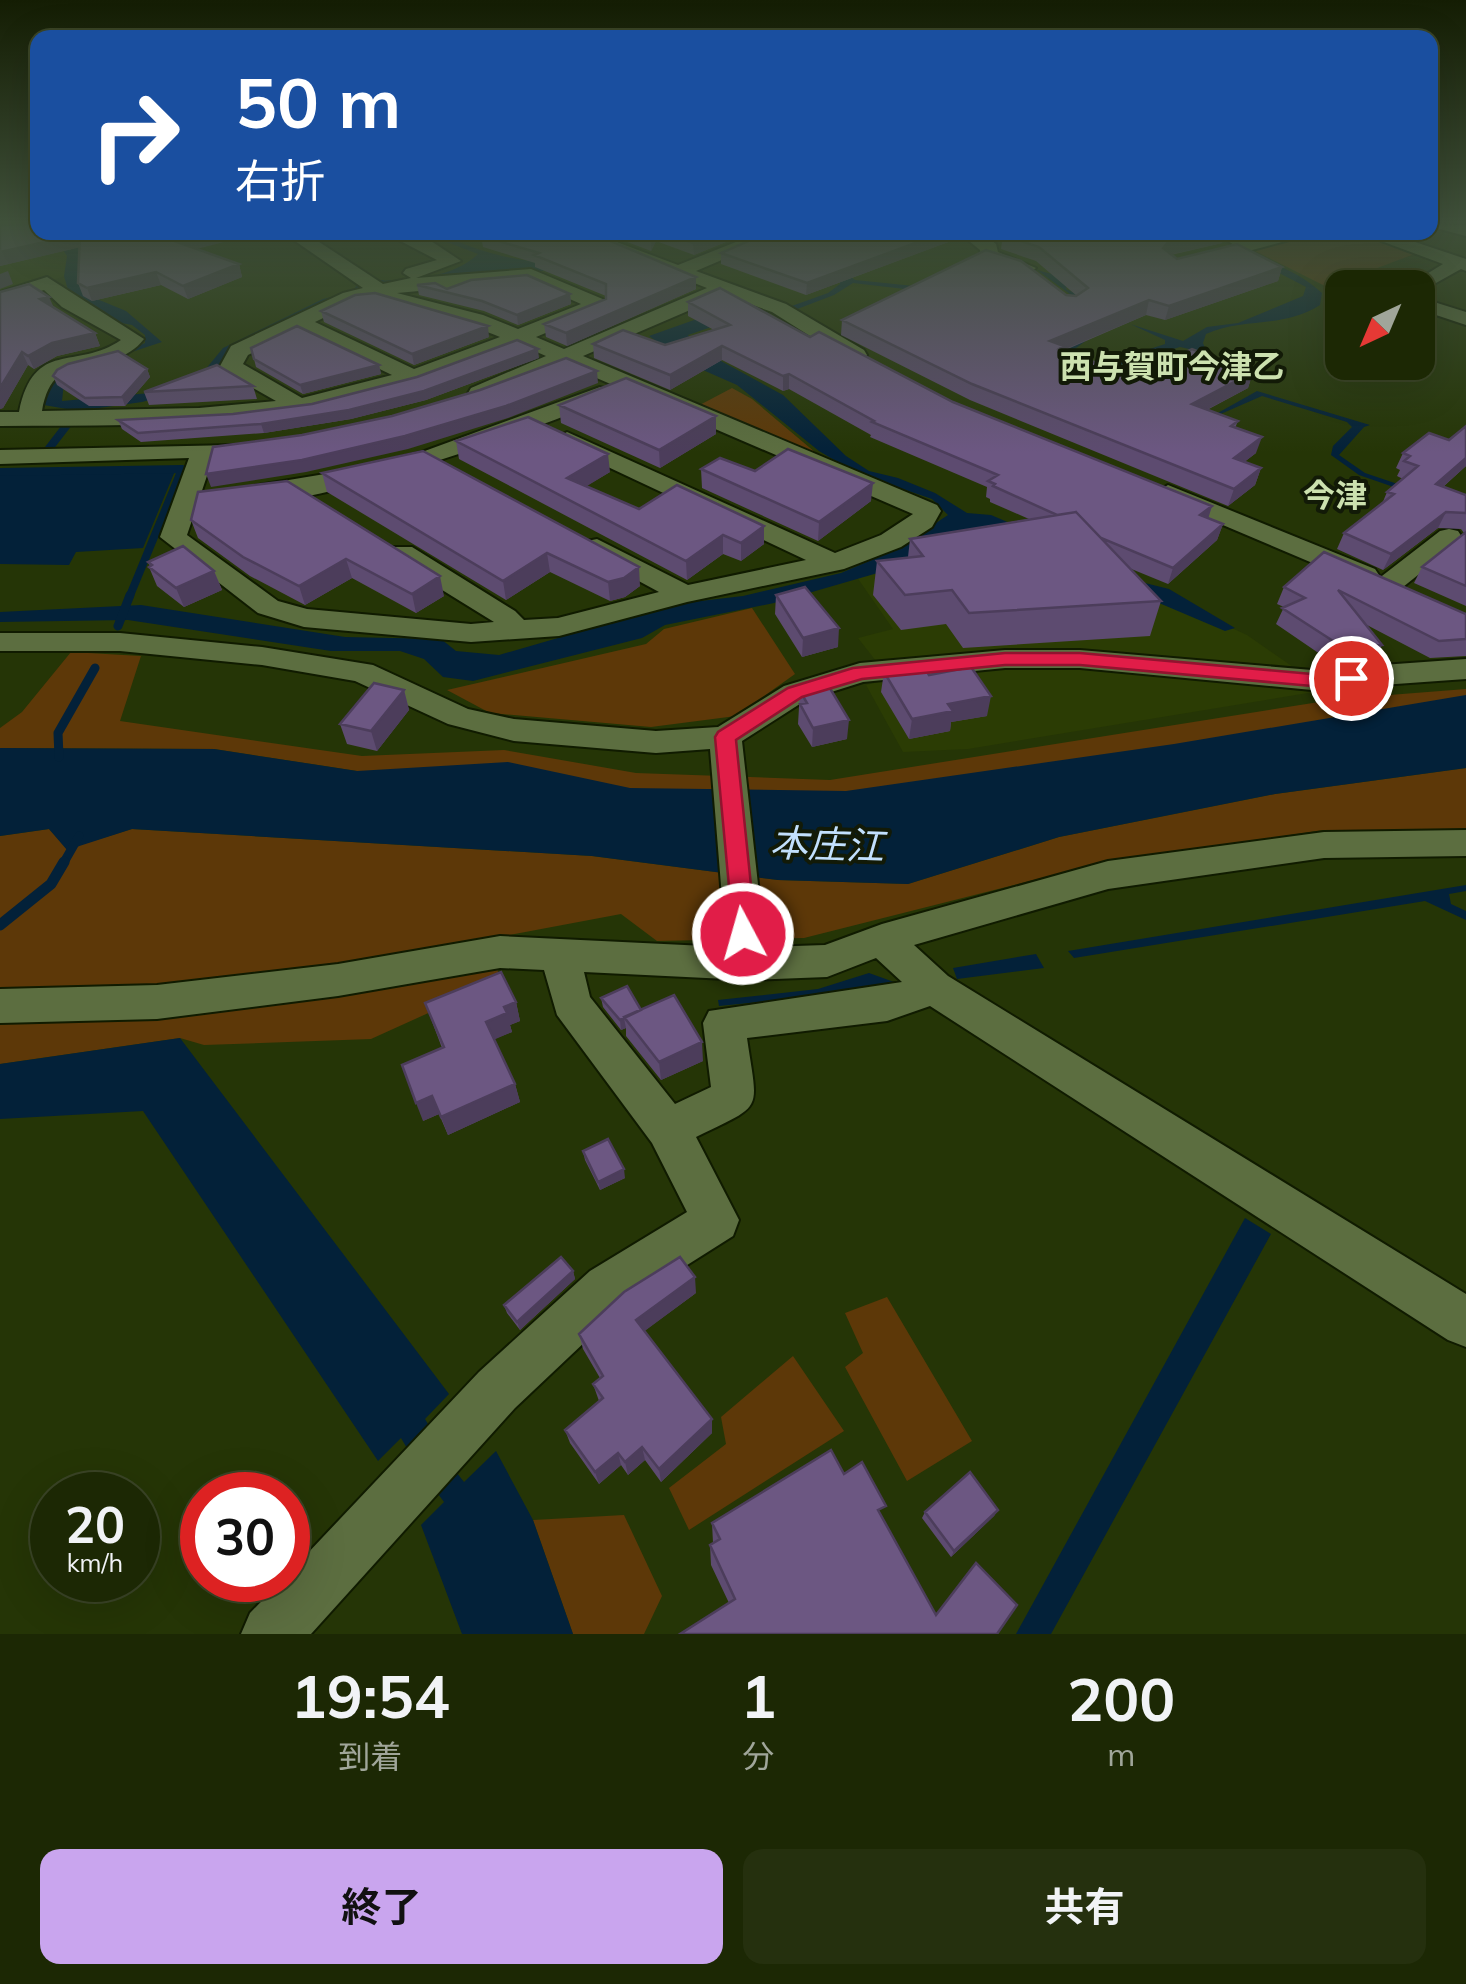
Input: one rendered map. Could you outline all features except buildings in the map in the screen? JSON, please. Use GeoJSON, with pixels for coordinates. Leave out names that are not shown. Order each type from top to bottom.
{"type":"FeatureCollection","features":[{"type":"Feature","properties":{"kind":"street"},"geometry":{"type":"LineString","coordinates":[[28,418],[38,382],[50,370],[72,358],[104,355],[128,346],[134,339],[67,300]]}},
{"type":"Feature","properties":{"kind":"street"},"geometry":{"type":"LineString","coordinates":[[298,405],[230,366],[239,351],[291,309],[316,300]]}},
{"type":"Feature","properties":{"kind":"street"},"geometry":{"type":"LineString","coordinates":[[203,452],[172,537],[268,607],[304,618],[472,633],[559,627],[684,594],[834,564],[891,542],[923,521],[928,511],[476,319],[394,300]]}},
{"type":"Feature","properties":{"kind":"street"},"geometry":{"type":"LineString","coordinates":[[0,419],[206,416],[298,405],[413,377],[598,304],[589,300]]}},
{"type":"Feature","properties":{"kind":"street"},"geometry":{"type":"LineString","coordinates":[[459,399],[698,300]]}},
{"type":"Feature","properties":{"kind":"street"},"geometry":{"type":"LineString","coordinates":[[754,300],[779,308],[880,367]]}},
{"type":"Feature","properties":{"kind":"street"},"geometry":{"type":"LineString","coordinates":[[291,309],[413,377]]}},
{"type":"Feature","properties":{"kind":"street"},"geometry":{"type":"LineString","coordinates":[[1435,309],[1466,320]]}},
{"type":"Feature","properties":{"kind":"street"},"geometry":{"type":"LineString","coordinates":[[187,500],[312,496],[535,424],[624,384]]}},
{"type":"Feature","properties":{"kind":"street"},"geometry":{"type":"LineString","coordinates":[[535,424],[834,564]]}},
{"type":"Feature","properties":{"kind":"street"},"geometry":{"type":"LineString","coordinates":[[0,458],[203,452],[253,446]]}},
{"type":"Feature","properties":{"kind":"street"},"geometry":{"type":"LineString","coordinates":[[432,458],[459,474]]}},
{"type":"Feature","properties":{"kind":"street"},"geometry":{"type":"LineString","coordinates":[[1154,488],[1419,599]]}},
{"type":"Feature","properties":{"kind":"street"},"geometry":{"type":"LineString","coordinates":[[373,535],[505,617],[516,630]]}},
{"type":"Feature","properties":{"kind":"street"},"geometry":{"type":"LineString","coordinates":[[1388,584],[1448,537]]}},
{"type":"Feature","properties":{"kind":"street"},"geometry":{"type":"LineString","coordinates":[[580,538],[684,594]]}},
{"type":"Feature","properties":{"kind":"street"},"geometry":{"type":"LineString","coordinates":[[0,642],[120,642],[262,656],[362,672],[459,718],[514,730],[726,746],[795,693],[860,673],[1005,659],[1080,659],[1312,680],[1466,669]]}},
{"type":"Feature","properties":{"kind":"street"},"geometry":{"type":"LineString","coordinates":[[726,746],[745,949]]}},
{"type":"Feature","properties":{"kind":"street"},"geometry":{"type":"LineString","coordinates":[[0,1006],[157,1002],[338,980],[500,952],[745,949],[826,961],[882,938],[1108,875],[1324,845],[1466,843]]}},
{"type":"Feature","properties":{"kind":"street"},"geometry":{"type":"LineString","coordinates":[[882,938],[934,988],[1466,1322]]}},
{"type":"Feature","properties":{"kind":"street"},"geometry":{"type":"LineString","coordinates":[[271,1634],[497,1390],[593,1301],[716,1220],[668,1129],[571,1004],[560,954]]}},
{"type":"Feature","properties":{"kind":"street"},"geometry":{"type":"LineString","coordinates":[[668,1129],[734,1097],[724,1023],[887,1004],[934,988]]}},
{"type":"Feature","properties":{"kind":"shaded area"},"geometry":{"type":"Polygon","coordinates":[[[732,388],[752,399],[835,469],[694,408],[732,388]]]}},
{"type":"Feature","properties":{"kind":"shaded area"},"geometry":{"type":"Polygon","coordinates":[[[1007,526],[1247,635],[1326,690],[968,749],[903,752],[866,685],[890,679],[858,638],[893,629],[854,573],[1007,526]]]}},
{"type":"Feature","properties":{"kind":"shaded area"},"geometry":{"type":"Polygon","coordinates":[[[752,608],[795,674],[736,716],[651,727],[490,713],[447,690],[646,644],[664,629],[752,608]]]}},
{"type":"Feature","properties":{"kind":"shaded area"},"geometry":{"type":"Polygon","coordinates":[[[71,652],[141,656],[120,721],[362,756],[504,750],[636,773],[830,780],[1338,699],[1466,689],[1466,712],[890,810],[357,771],[214,749],[0,748],[0,728],[22,712],[71,652]]]}},
{"type":"Feature","properties":{"kind":"shaded area"},"geometry":{"type":"Polygon","coordinates":[[[1466,768],[1466,831],[1324,830],[1097,864],[804,938],[657,941],[621,914],[494,938],[499,981],[371,1039],[204,1045],[180,1038],[0,1064],[0,836],[49,829],[67,849],[132,829],[592,856],[778,880],[908,884],[1059,837],[1275,794],[1466,768]]]}},
{"type":"Feature","properties":{"kind":"shaded area"},"geometry":{"type":"Polygon","coordinates":[[[887,1297],[972,1441],[907,1481],[845,1367],[863,1353],[845,1313],[887,1297]]]}},
{"type":"Feature","properties":{"kind":"shaded area"},"geometry":{"type":"Polygon","coordinates":[[[793,1356],[844,1431],[689,1530],[669,1488],[726,1444],[721,1417],[793,1356]]]}},
{"type":"Feature","properties":{"kind":"shaded area"},"geometry":{"type":"Polygon","coordinates":[[[624,1515],[662,1596],[644,1634],[573,1634],[533,1520],[624,1515]]]}},
{"type":"Feature","properties":{"kind":"water"},"geometry":{"type":"Polygon","coordinates":[[[76,300],[100,300],[126,311],[162,342],[65,374],[62,401],[172,391],[196,381],[223,348],[320,300],[338,300],[232,349],[210,380],[198,387],[142,402],[78,411],[44,405],[47,383],[54,374],[145,343],[145,335],[132,325],[111,321],[76,300]]]}},
{"type":"Feature","properties":{"kind":"water"},"geometry":{"type":"Polygon","coordinates":[[[808,300],[820,300],[792,311],[789,307],[808,300]]]}},
{"type":"Feature","properties":{"kind":"water"},"geometry":{"type":"Polygon","coordinates":[[[942,300],[962,300],[1087,340],[1072,351],[1072,357],[1092,368],[1165,344],[1165,340],[1131,324],[1183,341],[1207,327],[1238,323],[1293,300],[1321,300],[1320,305],[1292,317],[1206,334],[1203,343],[1207,353],[1180,347],[1097,372],[942,300]]]}},
{"type":"Feature","properties":{"kind":"water"},"geometry":{"type":"Polygon","coordinates":[[[1079,300],[1091,300],[1113,310],[1130,324],[1079,300]]]}},
{"type":"Feature","properties":{"kind":"water"},"geometry":{"type":"Polygon","coordinates":[[[763,306],[774,312],[741,317],[688,335],[699,349],[783,395],[846,456],[869,471],[935,493],[967,513],[991,515],[1102,562],[1133,580],[1169,589],[1235,628],[1225,631],[1126,589],[933,557],[774,603],[665,625],[642,638],[473,681],[443,677],[424,659],[400,651],[331,651],[128,620],[0,622],[0,612],[141,605],[345,637],[441,639],[456,651],[499,655],[675,604],[743,596],[841,573],[895,550],[948,515],[932,499],[856,473],[819,451],[737,385],[687,363],[649,336],[725,309],[763,306]]]}},
{"type":"Feature","properties":{"kind":"water"},"geometry":{"type":"Polygon","coordinates":[[[1257,391],[1370,425],[1339,455],[1365,473],[1466,507],[1466,512],[1359,475],[1331,455],[1333,446],[1352,427],[1347,422],[1262,396],[1200,423],[1257,391]]]}},
{"type":"Feature","properties":{"kind":"water"},"geometry":{"type":"Polygon","coordinates":[[[175,471],[143,548],[76,552],[69,565],[0,564],[0,475],[175,471]]]}},
{"type":"Feature","properties":{"kind":"water","name":"本庄江"},"geometry":{"type":"Polygon","coordinates":[[[1466,695],[1466,768],[1275,794],[1059,837],[908,884],[778,880],[592,856],[132,829],[67,850],[49,829],[0,836],[0,748],[214,749],[357,771],[508,762],[630,788],[846,791],[1174,744],[1466,695]]]}},
{"type":"Feature","properties":{"kind":"water"},"geometry":{"type":"Polygon","coordinates":[[[1466,885],[1466,891],[1449,894],[1451,904],[1466,911],[1466,920],[1425,901],[1074,958],[1068,951],[1466,885]]]}},
{"type":"Feature","properties":{"kind":"water"},"geometry":{"type":"Polygon","coordinates":[[[1036,954],[1044,968],[957,979],[953,968],[1036,954]]]}},
{"type":"Feature","properties":{"kind":"water"},"geometry":{"type":"Polygon","coordinates":[[[869,973],[894,982],[893,989],[719,1006],[718,1000],[818,989],[869,973]]]}},
{"type":"Feature","properties":{"kind":"water"},"geometry":{"type":"Polygon","coordinates":[[[180,1038],[449,1394],[425,1419],[435,1436],[411,1455],[401,1438],[378,1461],[143,1111],[0,1119],[0,1064],[180,1038]]]}},
{"type":"Feature","properties":{"kind":"water"},"geometry":{"type":"Polygon","coordinates":[[[1245,1218],[1271,1234],[1051,1634],[1016,1634],[1245,1218]]]}},
{"type":"Feature","properties":{"kind":"water"},"geometry":{"type":"Polygon","coordinates":[[[496,1451],[533,1520],[573,1634],[462,1634],[421,1525],[444,1502],[433,1487],[453,1468],[464,1482],[496,1451]]]}},
{"type":"Feature","properties":{"kind":"waterway"},"geometry":{"type":"LineString","coordinates":[[47,451],[67,425]]}},
{"type":"Feature","properties":{"kind":"waterway"},"geometry":{"type":"LineString","coordinates":[[0,472],[182,469],[129,598]]}},
{"type":"Feature","properties":{"kind":"waterway"},"geometry":{"type":"LineString","coordinates":[[118,626],[130,595]]}},
{"type":"Feature","properties":{"kind":"waterway"},"geometry":{"type":"LineString","coordinates":[[59,757],[58,733],[95,668]]}},
{"type":"Feature","properties":{"kind":"waterway"},"geometry":{"type":"LineString","coordinates":[[63,864],[79,836]]}},
{"type":"Feature","properties":{"kind":"waterway"},"geometry":{"type":"LineString","coordinates":[[0,925],[51,884],[64,862]]}},
{"type":"Feature","properties":{"kind":"district","name":"西与賀町今津乙"},"geometry":{"type":"Point","coordinates":[1172,366]}},
{"type":"Feature","properties":{"kind":"district","name":"今津"},"geometry":{"type":"Point","coordinates":[1335,495]}},
{"type":"Feature","properties":{"kind":"route"},"geometry":{"type":"LineString","coordinates":[[743,934],[725,737],[795,693],[860,673],[1005,659],[1080,659],[1312,680],[1351,678]]}}]}
